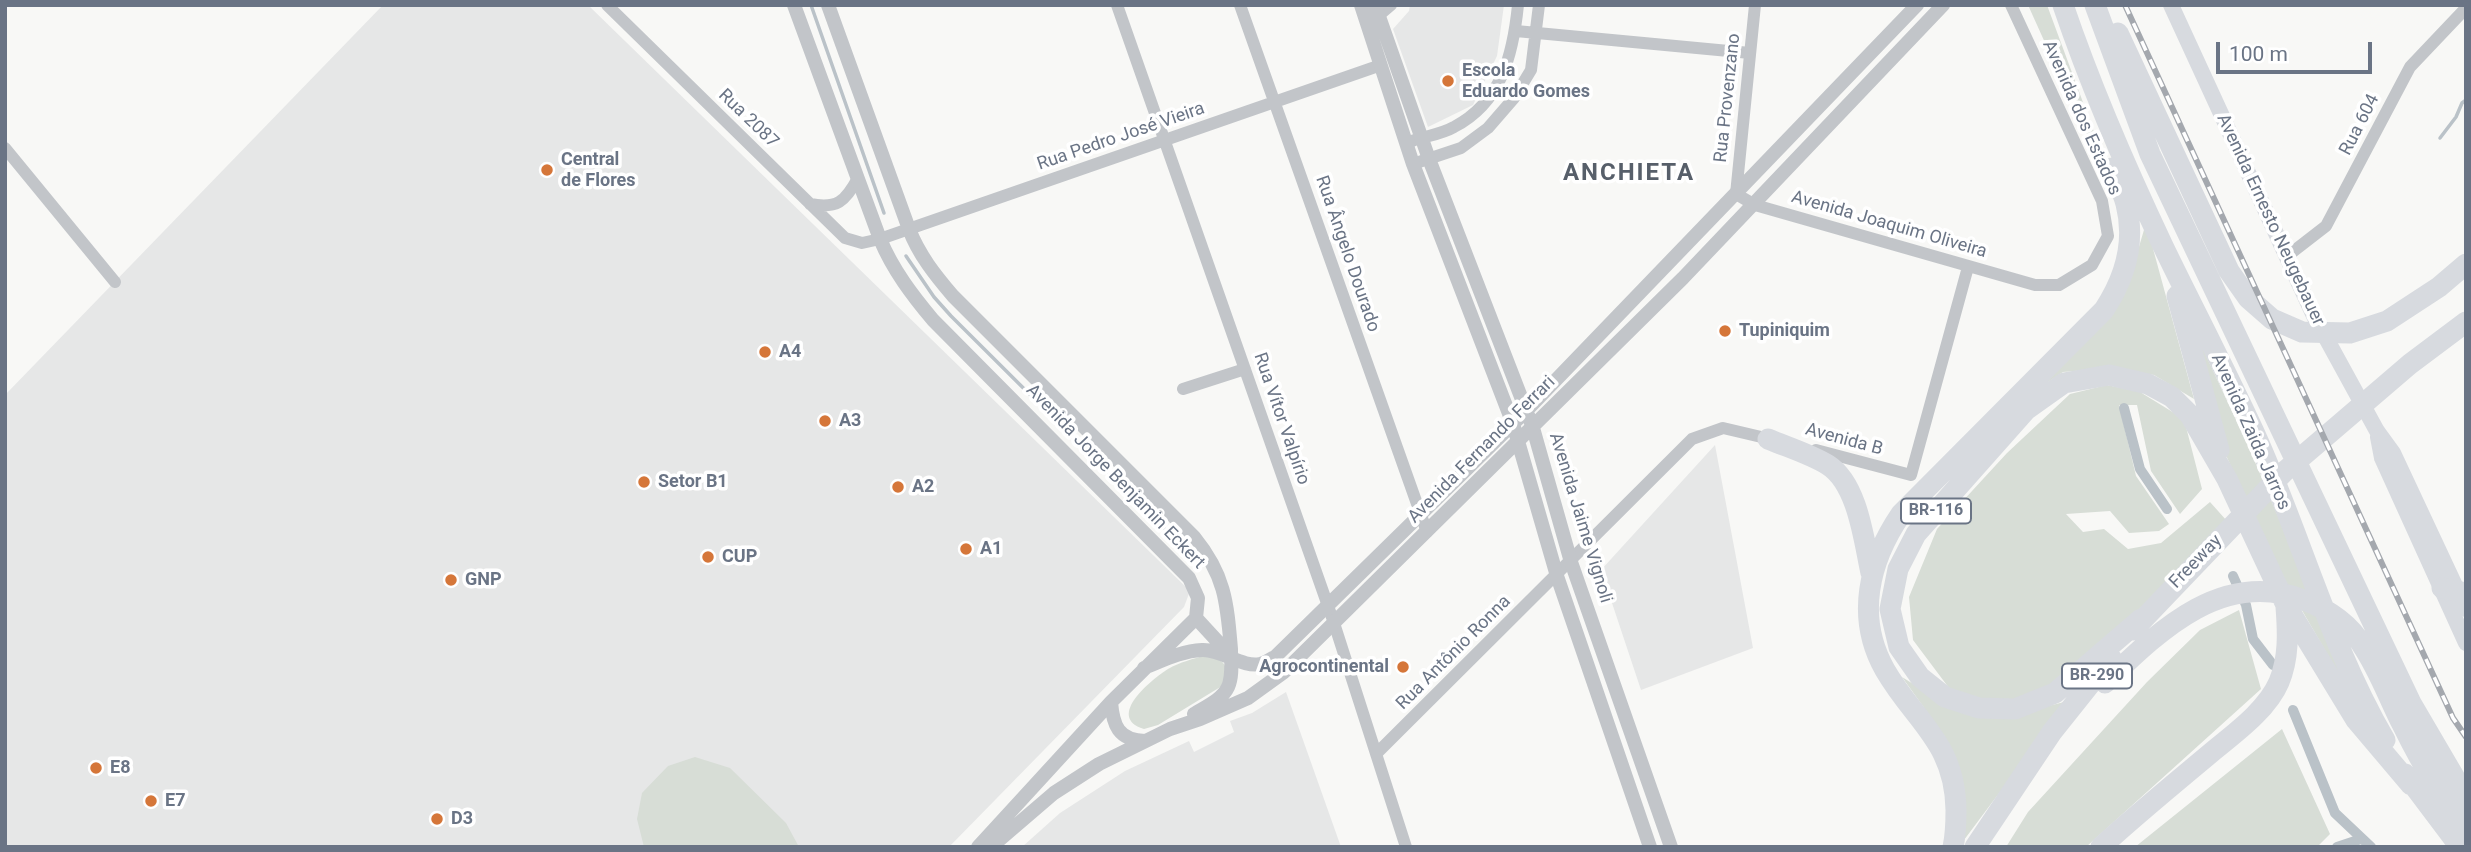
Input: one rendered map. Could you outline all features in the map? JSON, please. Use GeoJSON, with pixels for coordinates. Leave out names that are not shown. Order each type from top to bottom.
{"type":"FeatureCollection","features":[{"type":"Feature","properties":{"kind":"highway","name":"Avenida Zaida Jarros"},"geometry":{"type":"LineString","coordinates":[[2063,5],[2135,186],[2254,432],[2369,712],[2421,780],[2460,847]]}},
{"type":"Feature","properties":{"kind":"highway","name":"Avenida Zaida Jarros"},"geometry":{"type":"LineString","coordinates":[[2095,5],[2150,154],[2411,703],[2466,797]]}},
{"type":"Feature","properties":{"kind":"highway"},"geometry":{"type":"LineString","coordinates":[[2105,5],[2228,271],[2248,298],[2272,318],[2302,332],[2350,333],[2388,321],[2452,276],[2466,258]]}},
{"type":"Feature","properties":{"kind":"highway"},"geometry":{"type":"LineString","coordinates":[[1871,573],[1901,514],[2104,310],[2117,290],[2126,267],[2131,236],[2126,204],[2090,106],[2077,45]]}},
{"type":"Feature","properties":{"kind":"highway"},"geometry":{"type":"LineString","coordinates":[[2163,246],[2227,479]]}},
{"type":"Feature","properties":{"kind":"highway","name":"Freeway"},"geometry":{"type":"LineString","coordinates":[[1975,847],[2052,732],[2141,619],[2284,472],[2410,363],[2466,322]]}},
{"type":"Feature","properties":{"kind":"highway","name":"BR-116"},"geometry":{"type":"LineString","coordinates":[[2141,619],[2055,693],[2015,709],[1979,708],[1945,697],[1920,677],[1899,647],[1890,608],[1898,569],[1916,534],[2026,410],[2064,383],[2109,375],[2148,384],[2172,397],[2190,415],[2227,479],[2286,605],[2356,720],[2421,780]]}},
{"type":"Feature","properties":{"kind":"highway"},"geometry":{"type":"LineString","coordinates":[[1768,439],[1829,466],[1841,478],[1855,504],[1871,573],[1869,611],[1873,639],[1885,670],[1938,740],[1950,769],[1955,785],[1956,803],[1953,847]]}},
{"type":"Feature","properties":{"kind":"highway"},"geometry":{"type":"LineString","coordinates":[[2052,732],[2129,660],[2190,611],[2217,599],[2244,592],[2293,596],[2321,607],[2345,624],[2361,643],[2421,780],[2466,827],[2449,847]]}},
{"type":"Feature","properties":{"kind":"highway"},"geometry":{"type":"LineString","coordinates":[[2101,847],[2231,736],[2266,702],[2278,684],[2285,663],[2288,631],[2286,605]]}},
{"type":"Feature","properties":{"kind":"main road","name":"Avenida Ernesto Neugebauer"},"geometry":{"type":"LineString","coordinates":[[2171,5],[2286,257],[2332,351],[2377,431],[2382,458],[2457,595],[2466,643]]}},
{"type":"Feature","properties":{"kind":"street","name":"Rua 2087"},"geometry":{"type":"LineString","coordinates":[[607,5],[845,238],[862,243],[876,241]]}},
{"type":"Feature","properties":{"kind":"street","name":"Avenida Jorge Benjamin Eckert"},"geometry":{"type":"LineString","coordinates":[[794,5],[858,178],[876,241],[909,291],[933,320],[1189,578],[1198,598],[1196,618]]}},
{"type":"Feature","properties":{"kind":"street","name":"Avenida Jorge Benjamin Eckert"},"geometry":{"type":"LineString","coordinates":[[828,5],[916,248],[953,296],[1194,537],[1210,558],[1224,590],[1231,656],[1228,687],[1219,699],[1170,729]]}},
{"type":"Feature","properties":{"kind":"street","name":"Rua Vítor Valpírio"},"geometry":{"type":"LineString","coordinates":[[1116,5],[1328,605],[1406,847]]}},
{"type":"Feature","properties":{"kind":"street","name":"Rua Ângelo Dourado"},"geometry":{"type":"LineString","coordinates":[[1240,5],[1427,532]]}},
{"type":"Feature","properties":{"kind":"street"},"geometry":{"type":"LineString","coordinates":[[1370,11],[1391,5]]}},
{"type":"Feature","properties":{"kind":"street"},"geometry":{"type":"LineString","coordinates":[[1407,143],[1454,127],[1475,112],[1498,85],[1509,63],[1518,5]]}},
{"type":"Feature","properties":{"kind":"street"},"geometry":{"type":"LineString","coordinates":[[1413,164],[1461,148],[1488,128],[1514,98],[1531,70],[1539,5]]}},
{"type":"Feature","properties":{"kind":"street","name":"Rua Provenzano"},"geometry":{"type":"LineString","coordinates":[[1736,194],[1755,5]]}},
{"type":"Feature","properties":{"kind":"street","name":"Avenida Fernando Ferrari"},"geometry":{"type":"LineString","coordinates":[[1144,668],[1185,652],[1204,650],[1231,656],[1248,664],[1260,664],[1275,657],[1526,411],[1917,5]]}},
{"type":"Feature","properties":{"kind":"street","name":"Avenida Fernando Ferrari"},"geometry":{"type":"LineString","coordinates":[[991,847],[1055,793],[1099,764],[1170,729],[1248,698],[1284,672],[1683,278],[1943,5]]}},
{"type":"Feature","properties":{"kind":"street","name":"Avenida dos Estados"},"geometry":{"type":"LineString","coordinates":[[2011,5],[2102,201],[2108,236],[2092,265],[2059,285],[2035,285]]}},
{"type":"Feature","properties":{"kind":"street","name":"Rua 604"},"geometry":{"type":"LineString","coordinates":[[2286,257],[2326,226],[2410,66],[2466,8]]}},
{"type":"Feature","properties":{"kind":"street","name":"Avenida Jaime Vignoli"},"geometry":{"type":"LineString","coordinates":[[1370,11],[1381,65],[1413,164],[1513,424],[1557,576],[1650,847]]}},
{"type":"Feature","properties":{"kind":"street","name":"Avenida Jaime Vignoli"},"geometry":{"type":"LineString","coordinates":[[1370,11],[1533,428],[1571,562],[1671,847]]}},
{"type":"Feature","properties":{"kind":"street"},"geometry":{"type":"LineString","coordinates":[[1516,31],[1750,53]]}},
{"type":"Feature","properties":{"kind":"street","name":"Rua Pedro José Vieira"},"geometry":{"type":"LineString","coordinates":[[876,241],[1381,65]]}},
{"type":"Feature","properties":{"kind":"street"},"geometry":{"type":"LineString","coordinates":[[5,148],[115,282]]}},
{"type":"Feature","properties":{"kind":"street"},"geometry":{"type":"LineString","coordinates":[[810,204],[826,207],[842,201],[858,178]]}},
{"type":"Feature","properties":{"kind":"street","name":"Avenida Joaquim Oliveira"},"geometry":{"type":"LineString","coordinates":[[1736,194],[1755,205],[2035,285]]}},
{"type":"Feature","properties":{"kind":"street"},"geometry":{"type":"LineString","coordinates":[[1668,264],[1683,278]]}},
{"type":"Feature","properties":{"kind":"street","name":"Avenida B"},"geometry":{"type":"LineString","coordinates":[[1571,562],[1692,439],[1723,428],[1911,475],[1968,267]]}},
{"type":"Feature","properties":{"kind":"street"},"geometry":{"type":"LineString","coordinates":[[1183,388],[1245,369]]}},
{"type":"Feature","properties":{"kind":"street"},"geometry":{"type":"LineString","coordinates":[[1420,515],[1450,509],[1453,506]]}},
{"type":"Feature","properties":{"kind":"street","name":"Rua Antônio Ronna"},"geometry":{"type":"LineString","coordinates":[[1376,754],[1571,562]]}},
{"type":"Feature","properties":{"kind":"street"},"geometry":{"type":"LineString","coordinates":[[1196,618],[1231,656]]}},
{"type":"Feature","properties":{"kind":"street","name":"Avenida Fernando Ferrari"},"geometry":{"type":"LineString","coordinates":[[978,847],[1111,702],[1196,618]]}},
{"type":"Feature","properties":{"kind":"street"},"geometry":{"type":"LineString","coordinates":[[1111,702],[1116,727],[1133,740],[1144,741]]}},
{"type":"Feature","properties":{"kind":"shaded area"},"geometry":{"type":"Polygon","coordinates":[[[383,5],[588,5],[1190,591],[1184,607],[949,847],[5,847],[5,395],[383,5]]]}},
{"type":"Feature","properties":{"kind":"shaded area","name":"Escola Eduardo Gomes"},"geometry":{"type":"Polygon","coordinates":[[[1410,5],[1504,5],[1497,56],[1473,105],[1428,127],[1393,29],[1409,11],[1410,5]]]}},
{"type":"Feature","properties":{"kind":"shaded area"},"geometry":{"type":"Polygon","coordinates":[[[2028,5],[2047,5],[2118,197],[2115,198],[2028,5]]]}},
{"type":"Feature","properties":{"kind":"shaded area"},"geometry":{"type":"Polygon","coordinates":[[[2146,223],[2194,399],[2154,375],[2111,368],[2063,372],[2033,392],[2131,274],[2146,223]]]}},
{"type":"Feature","properties":{"kind":"shaded area"},"geometry":{"type":"Polygon","coordinates":[[[2189,319],[2250,450],[2358,707],[2278,569],[2224,451],[2189,319]]]}},
{"type":"Feature","properties":{"kind":"shaded area"},"geometry":{"type":"Polygon","coordinates":[[[2107,385],[2140,392],[2184,419],[2202,489],[2180,514],[2151,471],[2137,405],[2119,405],[2136,476],[2169,524],[2159,531],[2129,533],[2110,511],[2066,514],[2083,532],[2104,529],[2128,549],[2161,543],[2210,502],[2227,521],[2136,616],[2057,684],[2015,701],[1980,700],[1949,688],[1913,640],[1909,597],[1937,529],[2007,453],[2070,394],[2107,385]]]}},
{"type":"Feature","properties":{"kind":"shaded area"},"geometry":{"type":"Polygon","coordinates":[[[1715,445],[1753,648],[1641,690],[1601,570],[1715,445]]]}},
{"type":"Feature","properties":{"kind":"shaded area"},"geometry":{"type":"Polygon","coordinates":[[[2239,610],[2261,689],[2086,847],[2006,847],[2028,812],[2147,682],[2200,630],[2239,610]]]}},
{"type":"Feature","properties":{"kind":"shaded area"},"geometry":{"type":"Polygon","coordinates":[[[1206,655],[1224,665],[1222,686],[1158,725],[1144,729],[1133,723],[1129,716],[1130,707],[1143,689],[1168,669],[1206,655]]]}},
{"type":"Feature","properties":{"kind":"shaded area"},"geometry":{"type":"Polygon","coordinates":[[[1902,677],[1955,710],[2001,718],[2068,701],[1964,840],[1945,737],[1902,677]]]}},
{"type":"Feature","properties":{"kind":"shaded area"},"geometry":{"type":"Polygon","coordinates":[[[1286,692],[1341,847],[1022,847],[1060,813],[1125,771],[1189,741],[1194,752],[1234,732],[1230,721],[1252,713],[1286,692]]]}},
{"type":"Feature","properties":{"kind":"shaded area"},"geometry":{"type":"Polygon","coordinates":[[[2282,729],[2330,834],[2317,847],[2135,847],[2282,729]]]}},
{"type":"Feature","properties":{"kind":"shaded area"},"geometry":{"type":"Polygon","coordinates":[[[695,757],[730,768],[786,823],[799,847],[644,847],[637,819],[642,793],[668,766],[695,757]]]}},
{"type":"Feature","properties":{"kind":"waterway"},"geometry":{"type":"LineString","coordinates":[[811,5],[884,213]]}},
{"type":"Feature","properties":{"kind":"waterway"},"geometry":{"type":"LineString","coordinates":[[2440,138],[2466,100]]}},
{"type":"Feature","properties":{"kind":"waterway"},"geometry":{"type":"LineString","coordinates":[[906,256],[934,297],[951,316],[1185,549]]}},
{"type":"Feature","properties":{"kind":"waterway"},"geometry":{"type":"LineString","coordinates":[[2124,408],[2140,469],[2167,509]]}},
{"type":"Feature","properties":{"kind":"waterway"},"geometry":{"type":"LineString","coordinates":[[2233,576],[2246,605],[2253,639],[2273,665]]}},
{"type":"Feature","properties":{"kind":"waterway"},"geometry":{"type":"LineString","coordinates":[[2293,710],[2335,813],[2371,847]]}},
{"type":"Feature","properties":{"kind":"waterway"},"geometry":{"type":"LineString","coordinates":[[2337,847],[2361,839]]}},
{"type":"Feature","properties":{"kind":"railway"},"geometry":{"type":"LineString","coordinates":[[2125,5],[2453,718],[2466,737]]}},
{"type":"Feature","properties":{"kind":"place","name":"Escola Eduardo Gomes"},"geometry":{"type":"Point","coordinates":[1448,81]}},
{"type":"Feature","properties":{"kind":"place","name":"Central de Flores"},"geometry":{"type":"Point","coordinates":[547,170]}},
{"type":"Feature","properties":{"kind":"place","name":"Tupiniquim"},"geometry":{"type":"Point","coordinates":[1725,331]}},
{"type":"Feature","properties":{"kind":"place","name":"A4"},"geometry":{"type":"Point","coordinates":[765,352]}},
{"type":"Feature","properties":{"kind":"place","name":"A3"},"geometry":{"type":"Point","coordinates":[825,421]}},
{"type":"Feature","properties":{"kind":"place","name":"Setor B1"},"geometry":{"type":"Point","coordinates":[644,482]}},
{"type":"Feature","properties":{"kind":"place","name":"A2"},"geometry":{"type":"Point","coordinates":[898,487]}},
{"type":"Feature","properties":{"kind":"place","name":"A1"},"geometry":{"type":"Point","coordinates":[966,549]}},
{"type":"Feature","properties":{"kind":"place","name":"CUP"},"geometry":{"type":"Point","coordinates":[708,557]}},
{"type":"Feature","properties":{"kind":"place","name":"GNP"},"geometry":{"type":"Point","coordinates":[451,580]}},
{"type":"Feature","properties":{"kind":"place","name":"Agrocontinental"},"geometry":{"type":"Point","coordinates":[1403,667]}},
{"type":"Feature","properties":{"kind":"place","name":"E8"},"geometry":{"type":"Point","coordinates":[96,768]}},
{"type":"Feature","properties":{"kind":"place","name":"E7"},"geometry":{"type":"Point","coordinates":[151,801]}},
{"type":"Feature","properties":{"kind":"place","name":"D3"},"geometry":{"type":"Point","coordinates":[437,819]}},
{"type":"Feature","properties":{"kind":"district","name":"ANCHIETA"},"geometry":{"type":"Point","coordinates":[1629,174]}}]}
